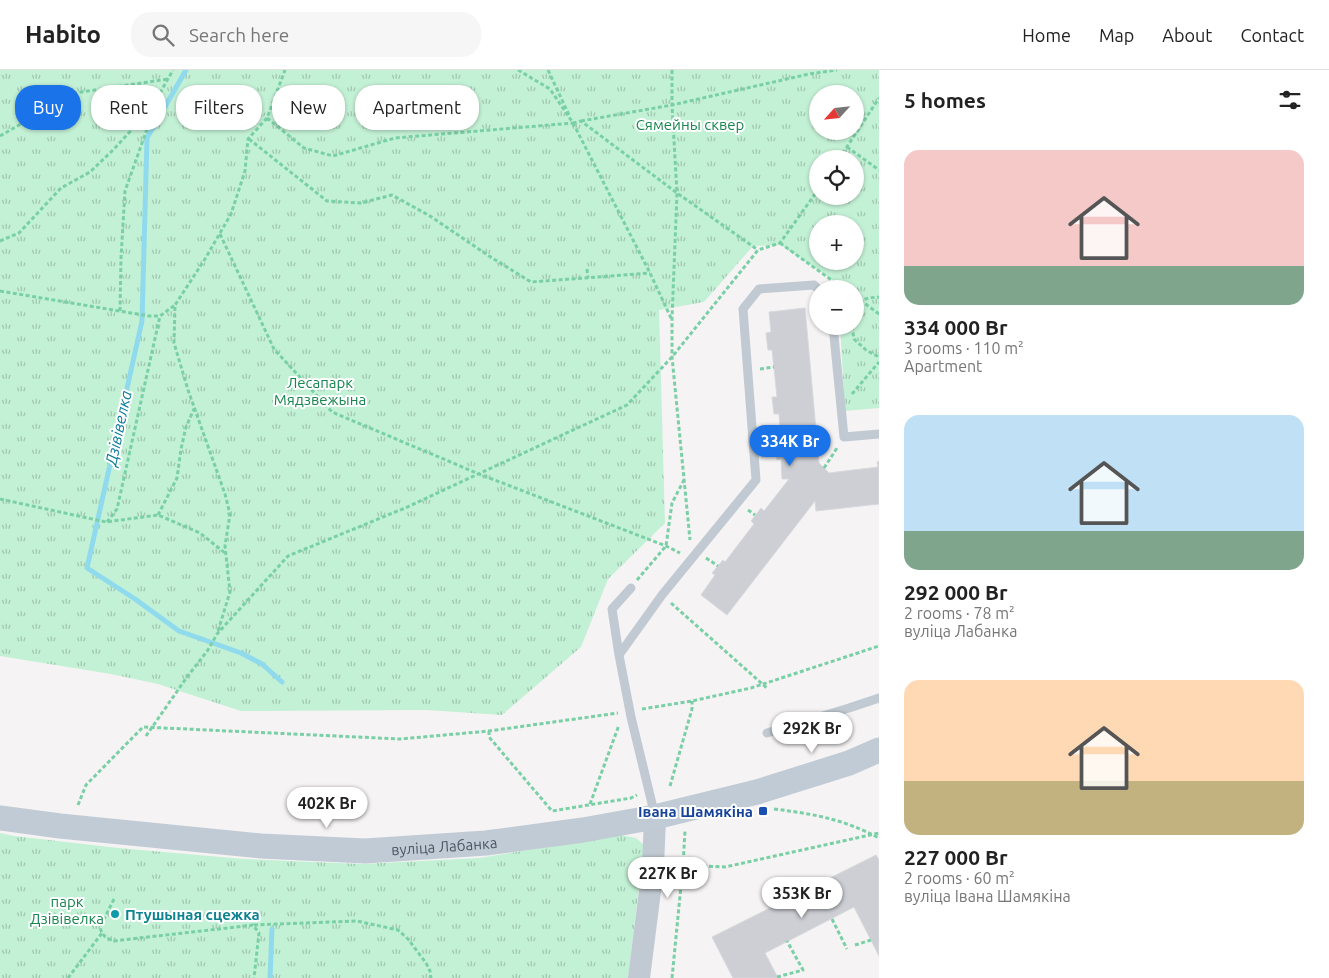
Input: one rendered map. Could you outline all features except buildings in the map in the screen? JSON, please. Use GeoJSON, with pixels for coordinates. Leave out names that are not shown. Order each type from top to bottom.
{"type":"FeatureCollection","features":[{"type":"Feature","properties":{"kind":"main road","name":"вуліца Лабанка"},"geometry":{"type":"LineString","coordinates":[[0,818],[60,826],[261,846],[365,851],[486,843],[583,830],[655,817],[757,792],[849,763],[879,750]]}},
{"type":"Feature","properties":{"kind":"street"},"geometry":{"type":"LineString","coordinates":[[639,978],[653,867],[655,817]]}},
{"type":"Feature","properties":{"kind":"lane"},"geometry":{"type":"LineString","coordinates":[[619,655],[662,595],[756,480],[743,309],[759,289],[809,285]]}},
{"type":"Feature","properties":{"kind":"lane"},"geometry":{"type":"LineString","coordinates":[[834,335],[844,437],[879,434]]}},
{"type":"Feature","properties":{"kind":"lane"},"geometry":{"type":"LineString","coordinates":[[630,588],[612,609],[630,711],[655,817]]}},
{"type":"Feature","properties":{"kind":"lane"},"geometry":{"type":"LineString","coordinates":[[767,733],[879,698]]}},
{"type":"Feature","properties":{"kind":"path"},"geometry":{"type":"LineString","coordinates":[[165,85],[173,70]]}},
{"type":"Feature","properties":{"kind":"path"},"geometry":{"type":"LineString","coordinates":[[0,291],[149,316],[160,316],[175,305],[205,259],[230,214],[245,171],[248,139],[267,118],[284,70]]}},
{"type":"Feature","properties":{"kind":"path"},"geometry":{"type":"LineString","coordinates":[[518,70],[550,90],[573,123]]}},
{"type":"Feature","properties":{"kind":"path"},"geometry":{"type":"LineString","coordinates":[[548,70],[672,319]]}},
{"type":"Feature","properties":{"kind":"path"},"geometry":{"type":"LineString","coordinates":[[672,70],[677,193],[672,357],[692,558]]}},
{"type":"Feature","properties":{"kind":"path"},"geometry":{"type":"LineString","coordinates":[[267,118],[304,148],[333,156],[395,138],[573,123],[672,105],[809,74],[837,70]]}},
{"type":"Feature","properties":{"kind":"path"},"geometry":{"type":"LineString","coordinates":[[0,136],[75,94],[168,79]]}},
{"type":"Feature","properties":{"kind":"path"},"geometry":{"type":"LineString","coordinates":[[845,150],[879,98]]}},
{"type":"Feature","properties":{"kind":"path"},"geometry":{"type":"LineString","coordinates":[[581,121],[677,193],[758,250]]}},
{"type":"Feature","properties":{"kind":"path"},"geometry":{"type":"LineString","coordinates":[[0,240],[20,233],[61,188],[90,172],[131,130]]}},
{"type":"Feature","properties":{"kind":"path"},"geometry":{"type":"LineString","coordinates":[[120,311],[125,191],[147,130]]}},
{"type":"Feature","properties":{"kind":"path"},"geometry":{"type":"LineString","coordinates":[[248,139],[327,202],[361,204],[392,195],[430,216],[531,282],[650,272]]}},
{"type":"Feature","properties":{"kind":"path"},"geometry":{"type":"LineString","coordinates":[[847,147],[879,170]]}},
{"type":"Feature","properties":{"kind":"path"},"geometry":{"type":"LineString","coordinates":[[217,634],[288,556],[405,508],[627,405],[672,357],[758,250],[780,243],[809,203]]}},
{"type":"Feature","properties":{"kind":"path"},"geometry":{"type":"LineString","coordinates":[[219,233],[274,348],[332,412],[479,474],[666,546],[692,558]]}},
{"type":"Feature","properties":{"kind":"path"},"geometry":{"type":"LineString","coordinates":[[780,243],[831,280]]}},
{"type":"Feature","properties":{"kind":"path"},"geometry":{"type":"LineString","coordinates":[[588,269],[588,278]]}},
{"type":"Feature","properties":{"kind":"path"},"geometry":{"type":"LineString","coordinates":[[864,299],[879,298]]}},
{"type":"Feature","properties":{"kind":"path"},"geometry":{"type":"LineString","coordinates":[[864,303],[879,314]]}},
{"type":"Feature","properties":{"kind":"path"},"geometry":{"type":"LineString","coordinates":[[146,736],[208,650],[217,634],[230,592],[225,546],[230,514],[225,494],[194,409],[174,343],[175,305]]}},
{"type":"Feature","properties":{"kind":"path"},"geometry":{"type":"LineString","coordinates":[[106,522],[117,509],[160,316]]}},
{"type":"Feature","properties":{"kind":"path"},"geometry":{"type":"LineString","coordinates":[[853,335],[854,339],[866,350],[879,357]]}},
{"type":"Feature","properties":{"kind":"path"},"geometry":{"type":"LineString","coordinates":[[841,405],[879,362]]}},
{"type":"Feature","properties":{"kind":"path"},"geometry":{"type":"LineString","coordinates":[[158,515],[177,478],[186,427],[194,409]]}},
{"type":"Feature","properties":{"kind":"path"},"geometry":{"type":"LineString","coordinates":[[824,468],[844,437]]}},
{"type":"Feature","properties":{"kind":"path"},"geometry":{"type":"LineString","coordinates":[[630,588],[666,546],[672,502],[684,480]]}},
{"type":"Feature","properties":{"kind":"path"},"geometry":{"type":"LineString","coordinates":[[0,500],[106,522],[158,515],[200,533],[225,553]]}},
{"type":"Feature","properties":{"kind":"path"},"geometry":{"type":"LineString","coordinates":[[662,595],[768,689]]}},
{"type":"Feature","properties":{"kind":"path"},"geometry":{"type":"LineString","coordinates":[[78,805],[86,786],[143,727],[151,729],[400,739],[489,731],[692,701],[762,684],[879,646]]}},
{"type":"Feature","properties":{"kind":"path"},"geometry":{"type":"LineString","coordinates":[[670,786],[692,709],[692,701]]}},
{"type":"Feature","properties":{"kind":"path"},"geometry":{"type":"LineString","coordinates":[[590,804],[621,720]]}},
{"type":"Feature","properties":{"kind":"path"},"geometry":{"type":"LineString","coordinates":[[489,731],[489,738],[552,811],[621,800]]}},
{"type":"Feature","properties":{"kind":"path"},"geometry":{"type":"LineString","coordinates":[[774,809],[834,819],[879,838]]}},
{"type":"Feature","properties":{"kind":"path"},"geometry":{"type":"LineString","coordinates":[[672,978],[685,828]]}},
{"type":"Feature","properties":{"kind":"path"},"geometry":{"type":"LineString","coordinates":[[683,865],[725,867],[879,833]]}},
{"type":"Feature","properties":{"kind":"path"},"geometry":{"type":"LineString","coordinates":[[114,899],[100,927],[102,934],[114,941],[254,925],[357,921],[398,930],[408,939],[426,963],[430,971],[430,978]]}},
{"type":"Feature","properties":{"kind":"path"},"geometry":{"type":"LineString","coordinates":[[832,919],[847,949]]}},
{"type":"Feature","properties":{"kind":"path"},"geometry":{"type":"LineString","coordinates":[[254,925],[259,933],[254,978]]}},
{"type":"Feature","properties":{"kind":"path"},"geometry":{"type":"LineString","coordinates":[[68,978],[102,934]]}},
{"type":"Feature","properties":{"kind":"path"},"geometry":{"type":"LineString","coordinates":[[855,945],[870,940]]}},
{"type":"Feature","properties":{"kind":"path"},"geometry":{"type":"LineString","coordinates":[[777,977],[803,970],[787,941]]}},
{"type":"Feature","properties":{"kind":"green space","name":"Лесапарк Мядзвежына"},"geometry":{"type":"Polygon","coordinates":[[[0,70],[879,70],[879,408],[845,411],[841,335],[864,335],[864,280],[833,280],[818,270],[864,270],[864,215],[809,215],[809,264],[781,245],[753,246],[704,302],[659,310],[665,523],[608,579],[581,647],[502,715],[426,710],[241,711],[158,684],[111,674],[0,656],[0,70]]]}},
{"type":"Feature","properties":{"kind":"green space","name":"парк Дзівівелка"},"geometry":{"type":"Polygon","coordinates":[[[0,833],[118,848],[244,859],[362,864],[479,858],[621,835],[636,838],[644,845],[628,978],[0,978],[0,833]]]}},
{"type":"Feature","properties":{"kind":"waterway","name":"Дзівівелка"},"geometry":{"type":"LineString","coordinates":[[186,70],[147,138],[142,321],[87,568],[135,599],[179,631],[241,653],[262,664],[282,682]]}},
{"type":"Feature","properties":{"kind":"waterway","name":"Дзівівелка"},"geometry":{"type":"LineString","coordinates":[[270,978],[272,929]]}},
{"type":"Feature","properties":{"kind":"place","name":"Івана Шамякіна"},"geometry":{"type":"Point","coordinates":[763,811]}},
{"type":"Feature","properties":{"kind":"place","name":"Птушыная сцежка"},"geometry":{"type":"Point","coordinates":[115,914]}},
{"type":"Feature","properties":{"kind":"park label","name":"Сямейны сквер"},"geometry":{"type":"Point","coordinates":[690,124]}}]}
